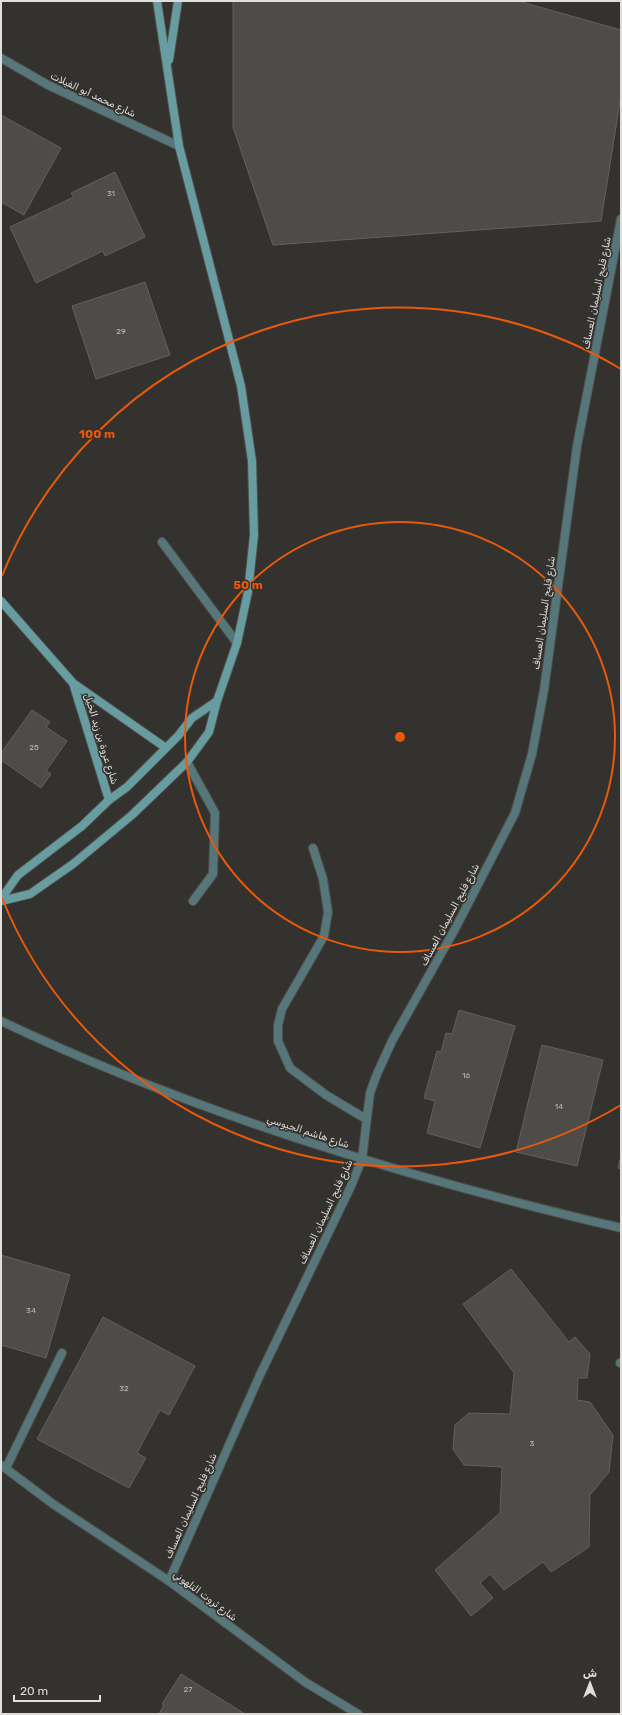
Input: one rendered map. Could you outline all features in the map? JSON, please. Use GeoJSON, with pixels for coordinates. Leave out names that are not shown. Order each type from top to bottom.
{"type":"FeatureCollection","features":[{"type":"Feature","properties":{"kind":"street"},"geometry":{"type":"LineString","coordinates":[[1,900],[30,894],[73,864],[132,815],[187,762],[209,732],[217,701],[237,643],[248,592],[254,535],[252,461],[241,386],[179,146],[157,1]]}},
{"type":"Feature","properties":{"kind":"street"},"geometry":{"type":"LineString","coordinates":[[168,68],[178,1]]}},
{"type":"Feature","properties":{"kind":"street","name":"شارع محمد أبو الفيلات"},"geometry":{"type":"LineString","coordinates":[[1,58],[48,85],[179,146]]}},
{"type":"Feature","properties":{"kind":"street","name":"شارع فليح السليمان العساف"},"geometry":{"type":"LineString","coordinates":[[169,1581],[259,1377],[352,1186],[362,1159],[370,1093],[377,1074],[515,813],[532,754],[544,690],[577,446],[621,219]]}},
{"type":"Feature","properties":{"kind":"street"},"geometry":{"type":"LineString","coordinates":[[162,542],[237,643]]}},
{"type":"Feature","properties":{"kind":"street","name":"شارع عروة بن زيد الخيل"},"geometry":{"type":"LineString","coordinates":[[1,600],[73,683],[166,748]]}},
{"type":"Feature","properties":{"kind":"street","name":"شارع عروة بن زيد الخيل"},"geometry":{"type":"LineString","coordinates":[[73,683],[109,800]]}},
{"type":"Feature","properties":{"kind":"street"},"geometry":{"type":"LineString","coordinates":[[1,900],[18,875],[82,826],[109,800],[128,787],[178,736],[192,718],[217,701]]}},
{"type":"Feature","properties":{"kind":"street"},"geometry":{"type":"LineString","coordinates":[[187,762],[215,813],[213,874],[193,901]]}},
{"type":"Feature","properties":{"kind":"street"},"geometry":{"type":"LineString","coordinates":[[312,848],[324,879],[328,912],[324,936],[282,1009],[278,1026],[278,1041],[290,1068],[326,1096],[366,1119]]}},
{"type":"Feature","properties":{"kind":"street","name":"شارع هاشم الجيوسي"},"geometry":{"type":"LineString","coordinates":[[1,1021],[172,1096],[272,1131],[362,1159],[534,1207],[621,1228]]}},
{"type":"Feature","properties":{"kind":"street"},"geometry":{"type":"LineString","coordinates":[[3,1467],[62,1353]]}},
{"type":"Feature","properties":{"kind":"street","name":"شارع ثروت التلهوني"},"geometry":{"type":"LineString","coordinates":[[3,1467],[53,1504],[169,1581],[305,1682],[358,1714]]}},
{"type":"Feature","properties":{"kind":"building"},"geometry":{"type":"Polygon","coordinates":[[[233,1],[518,1],[621,30],[621,95],[601,221],[273,245],[233,127],[233,1]]]}},
{"type":"Feature","properties":{"kind":"building"},"geometry":{"type":"Polygon","coordinates":[[[1,115],[61,148],[24,215],[1,202],[1,115]]]}},
{"type":"Feature","properties":{"kind":"building"},"geometry":{"type":"Polygon","coordinates":[[[115,172],[145,237],[105,256],[103,251],[36,283],[10,227],[74,197],[71,193],[115,172]]]}},
{"type":"Feature","properties":{"kind":"building"},"geometry":{"type":"Polygon","coordinates":[[[145,282],[170,355],[96,379],[72,306],[145,282]]]}},
{"type":"Feature","properties":{"kind":"building"},"geometry":{"type":"Polygon","coordinates":[[[32,710],[50,722],[46,727],[67,741],[46,771],[51,774],[41,788],[1,760],[1,753],[32,710]]]}},
{"type":"Feature","properties":{"kind":"building"},"geometry":{"type":"Polygon","coordinates":[[[459,1010],[515,1026],[480,1148],[427,1133],[435,1101],[424,1098],[437,1051],[441,1052],[446,1033],[452,1034],[459,1010]]]}},
{"type":"Feature","properties":{"kind":"building"},"geometry":{"type":"Polygon","coordinates":[[[542,1045],[603,1060],[577,1166],[516,1152],[542,1045]]]}},
{"type":"Feature","properties":{"kind":"building"},"geometry":{"type":"Polygon","coordinates":[[[621,1156],[621,1169],[618,1168],[621,1156]]]}},
{"type":"Feature","properties":{"kind":"building"},"geometry":{"type":"Polygon","coordinates":[[[1,1255],[70,1275],[46,1358],[1,1345],[1,1255]]]}},
{"type":"Feature","properties":{"kind":"building"},"geometry":{"type":"Polygon","coordinates":[[[511,1269],[569,1342],[575,1337],[590,1354],[587,1378],[578,1378],[577,1400],[590,1402],[613,1435],[609,1472],[590,1495],[589,1547],[551,1572],[543,1562],[504,1590],[490,1574],[480,1583],[493,1598],[471,1616],[435,1570],[500,1513],[502,1467],[464,1465],[453,1449],[455,1425],[469,1413],[510,1414],[514,1373],[463,1304],[511,1269]]]}},
{"type":"Feature","properties":{"kind":"building"},"geometry":{"type":"Polygon","coordinates":[[[103,1317],[195,1366],[169,1415],[160,1410],[137,1453],[146,1458],[129,1488],[37,1439],[103,1317]]]}},
{"type":"Feature","properties":{"kind":"building"},"geometry":{"type":"Polygon","coordinates":[[[181,1674],[245,1714],[159,1714],[164,1705],[162,1704],[181,1674]]]}}]}
